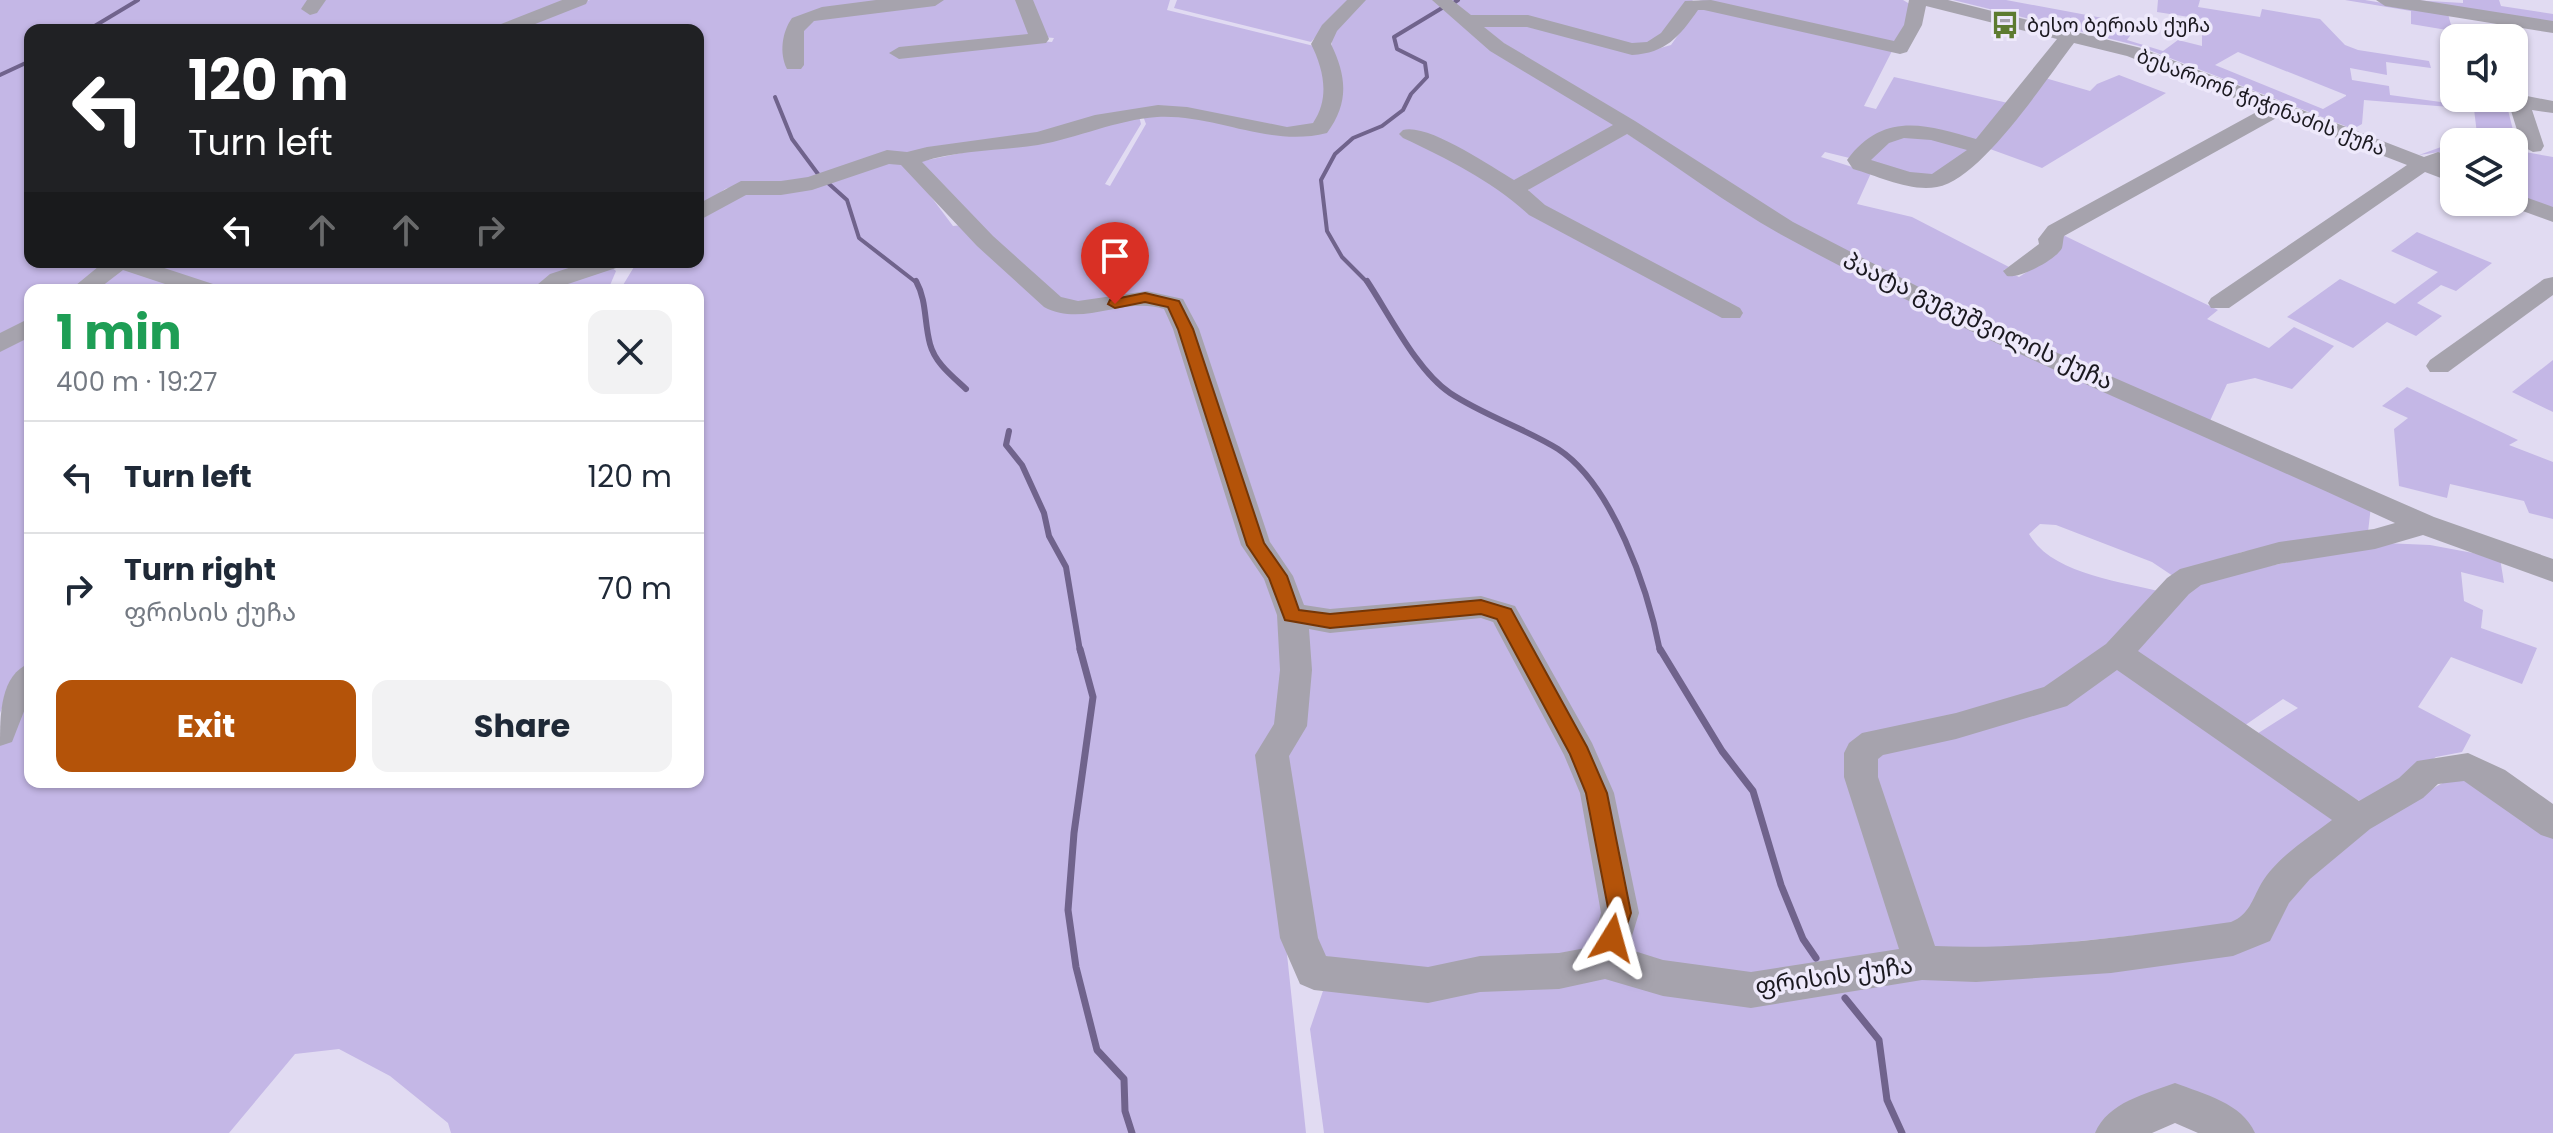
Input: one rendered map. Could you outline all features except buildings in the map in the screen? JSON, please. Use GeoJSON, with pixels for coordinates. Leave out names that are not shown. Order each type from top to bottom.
{"type":"FeatureCollection","features":[{"type":"Feature","properties":{"kind":"street"},"geometry":{"type":"LineString","coordinates":[[518,24],[579,0]]}},
{"type":"Feature","properties":{"kind":"street"},"geometry":{"type":"LineString","coordinates":[[794,65],[793,38],[799,22],[808,16],[825,10],[868,9],[935,0]]}},
{"type":"Feature","properties":{"kind":"street"},"geometry":{"type":"LineString","coordinates":[[899,53],[1039,39],[1024,0]]}},
{"type":"Feature","properties":{"kind":"street"},"geometry":{"type":"LineString","coordinates":[[704,210],[741,188],[781,188],[812,183],[887,157],[908,159],[927,153],[1040,138],[1095,121],[1158,111],[1187,113],[1287,133],[1320,129],[1329,118],[1335,88],[1332,65],[1321,44],[1329,29],[1357,0]]}},
{"type":"Feature","properties":{"kind":"street","name":"პაატა გუგუშვილის ქუჩა"},"geometry":{"type":"LineString","coordinates":[[1441,0],[1497,47],[1628,125],[1785,227],[1933,304],[2028,350],[2424,524],[2553,571]]}},
{"type":"Feature","properties":{"kind":"street"},"geometry":{"type":"LineString","coordinates":[[1466,21],[1528,21],[1645,50],[1665,41],[1692,5],[1704,4],[1900,48],[1913,25],[1918,0]]}},
{"type":"Feature","properties":{"kind":"street","name":"ბესარიონ ჭიჭინაძის ქუჩა"},"geometry":{"type":"LineString","coordinates":[[1926,0],[2134,52],[2440,171]]}},
{"type":"Feature","properties":{"kind":"street"},"geometry":{"type":"LineString","coordinates":[[2385,0],[2553,27]]}},
{"type":"Feature","properties":{"kind":"street"},"geometry":{"type":"LineString","coordinates":[[2492,17],[2494,24]]}},
{"type":"Feature","properties":{"kind":"street"},"geometry":{"type":"LineString","coordinates":[[1981,147],[1926,133],[1899,133],[1882,137],[1858,160],[1861,164],[1933,181],[1975,155],[2070,35]]}},
{"type":"Feature","properties":{"kind":"street"},"geometry":{"type":"LineString","coordinates":[[2528,98],[2553,107]]}},
{"type":"Feature","properties":{"kind":"street"},"geometry":{"type":"LineString","coordinates":[[2015,271],[2051,246],[2050,239],[2056,231],[2278,108]]}},
{"type":"Feature","properties":{"kind":"street"},"geometry":{"type":"LineString","coordinates":[[2522,112],[2533,148]]}},
{"type":"Feature","properties":{"kind":"street"},"geometry":{"type":"LineString","coordinates":[[1514,189],[1628,125]]}},
{"type":"Feature","properties":{"kind":"street"},"geometry":{"type":"LineString","coordinates":[[1410,134],[1448,151],[1514,189],[1537,210],[1731,313]]}},
{"type":"Feature","properties":{"kind":"street","name":"ფრისის ქუჩა"},"geometry":{"type":"LineString","coordinates":[[908,159],[924,181],[968,226],[1056,307],[1081,308],[1145,298],[1163,299],[1174,304],[1186,329],[1256,545],[1278,576],[1292,615],[1296,670],[1290,726],[1272,755],[1299,938],[1314,972],[1428,985],[1480,974],[1559,971],[1605,962],[1663,978],[1751,990],[1922,963],[1976,965],[2111,956],[2233,939],[2257,929],[2276,892],[2297,868],[2358,819],[2411,788],[2429,771],[2468,767],[2493,780],[2553,824]]}},
{"type":"Feature","properties":{"kind":"street"},"geometry":{"type":"LineString","coordinates":[[2220,303],[2423,164],[2440,159]]}},
{"type":"Feature","properties":{"kind":"street"},"geometry":{"type":"LineString","coordinates":[[2528,205],[2553,215]]}},
{"type":"Feature","properties":{"kind":"street"},"geometry":{"type":"LineString","coordinates":[[90,284],[113,268]]}},
{"type":"Feature","properties":{"kind":"street"},"geometry":{"type":"LineString","coordinates":[[139,268],[189,284]]}},
{"type":"Feature","properties":{"kind":"street"},"geometry":{"type":"LineString","coordinates":[[552,284],[593,268]]}},
{"type":"Feature","properties":{"kind":"street"},"geometry":{"type":"LineString","coordinates":[[2439,366],[2553,284]]}},
{"type":"Feature","properties":{"kind":"street"},"geometry":{"type":"LineString","coordinates":[[0,344],[24,330]]}},
{"type":"Feature","properties":{"kind":"street"},"geometry":{"type":"LineString","coordinates":[[1922,963],[1861,777],[1861,753],[1874,743],[1956,726],[2055,697],[2117,653],[2178,586],[2191,577],[2279,553],[2375,539],[2424,524]]}},
{"type":"Feature","properties":{"kind":"street"},"geometry":{"type":"LineString","coordinates":[[1292,615],[1330,621],[1481,607],[1504,614],[1580,753],[1597,793],[1620,913],[1605,962]]}},
{"type":"Feature","properties":{"kind":"street"},"geometry":{"type":"LineString","coordinates":[[2117,653],[2358,819]]}},
{"type":"Feature","properties":{"kind":"street"},"geometry":{"type":"LineString","coordinates":[[0,733],[16,690],[24,681]]}},
{"type":"Feature","properties":{"kind":"street"},"geometry":{"type":"LineString","coordinates":[[2116,1133],[2141,1116],[2175,1103],[2212,1118],[2234,1133]]}},
{"type":"Feature","properties":{"kind":"shaded area"},"geometry":{"type":"Polygon","coordinates":[[[0,0],[563,0],[511,24],[24,24],[24,268],[106,268],[86,284],[24,284],[24,325],[0,339],[0,0]]]}},
{"type":"Feature","properties":{"kind":"shaded area"},"geometry":{"type":"Polygon","coordinates":[[[590,0],[1021,0],[1037,41],[1052,42],[1054,38],[1042,37],[1028,0],[1170,0],[1167,10],[1318,47],[1329,109],[1305,130],[1161,109],[1036,136],[953,148],[808,180],[744,183],[725,189],[704,205],[704,24],[523,24],[590,0]]]}},
{"type":"Feature","properties":{"kind":"shaded area"},"geometry":{"type":"Polygon","coordinates":[[[1177,0],[1349,0],[1311,42],[1174,8],[1177,0]]]}},
{"type":"Feature","properties":{"kind":"shaded area"},"geometry":{"type":"Polygon","coordinates":[[[1362,0],[1434,0],[1617,127],[1517,184],[1548,213],[1528,192],[1530,187],[1624,132],[1784,230],[2371,506],[2368,532],[2242,552],[2173,576],[2152,562],[2056,525],[2040,524],[2029,534],[2054,559],[2109,580],[2165,593],[2109,650],[2043,693],[1860,738],[1905,949],[1753,982],[1625,959],[1608,782],[1511,613],[1305,613],[1283,577],[1180,303],[1063,307],[918,162],[1139,116],[1141,124],[1105,184],[1110,186],[1146,124],[1143,116],[1167,114],[1323,132],[1333,29],[1362,0]]]}},
{"type":"Feature","properties":{"kind":"shaded area"},"geometry":{"type":"Polygon","coordinates":[[[1444,0],[1693,0],[1657,41],[1640,46],[1526,19],[1467,19],[1444,0]]]}},
{"type":"Feature","properties":{"kind":"shaded area"},"geometry":{"type":"Polygon","coordinates":[[[1698,0],[1903,0],[1913,6],[1898,41],[1893,43],[1698,0]]]}},
{"type":"Feature","properties":{"kind":"shaded area"},"geometry":{"type":"Polygon","coordinates":[[[1953,0],[2006,0],[2119,21],[2137,26],[2127,40],[2163,51],[2178,40],[2202,46],[2202,19],[2157,12],[2158,0],[2200,0],[2198,7],[2260,17],[2262,9],[2320,19],[2345,45],[2358,50],[2429,61],[2431,68],[2386,62],[2387,75],[2350,68],[2352,80],[2389,86],[2390,95],[2440,102],[2440,106],[2364,100],[2362,124],[2353,129],[2139,46],[1953,0]],[[2238,52],[2215,65],[2323,109],[2346,96],[2238,52]]]}},
{"type":"Feature","properties":{"kind":"shaded area"},"geometry":{"type":"Polygon","coordinates":[[[2345,0],[2365,0],[2448,14],[2451,24],[2440,24],[2440,29],[2411,24],[2411,11],[2345,0]]]}},
{"type":"Feature","properties":{"kind":"shaded area"},"geometry":{"type":"Polygon","coordinates":[[[2412,0],[2463,3],[2463,0],[2499,0],[2501,6],[2553,14],[2553,23],[2412,0]]]}},
{"type":"Feature","properties":{"kind":"shaded area"},"geometry":{"type":"Polygon","coordinates":[[[1698,7],[1893,49],[1864,106],[1876,109],[1894,77],[2008,103],[1972,151],[1931,178],[1825,152],[1821,157],[1871,173],[1857,204],[1912,217],[2009,267],[2004,270],[2019,277],[2057,253],[2061,234],[2218,310],[2207,319],[2269,348],[2294,327],[2334,346],[2292,389],[2255,378],[2227,384],[2209,423],[2041,352],[1788,226],[1471,22],[1510,22],[1643,53],[1671,45],[1698,7]]]}},
{"type":"Feature","properties":{"kind":"shaded area"},"geometry":{"type":"Polygon","coordinates":[[[2119,75],[2166,93],[2042,168],[1990,149],[2045,78],[2090,91],[2097,84],[2119,75]]]}},
{"type":"Feature","properties":{"kind":"shaded area"},"geometry":{"type":"Polygon","coordinates":[[[2474,112],[2508,112],[2512,128],[2476,128],[2474,112]]]}},
{"type":"Feature","properties":{"kind":"shaded area"},"geometry":{"type":"Polygon","coordinates":[[[2440,147],[2440,152],[2419,155],[2440,147]]]}},
{"type":"Feature","properties":{"kind":"shaded area"},"geometry":{"type":"Polygon","coordinates":[[[2528,153],[2553,157],[2553,209],[2528,199],[2528,153]]]}},
{"type":"Feature","properties":{"kind":"shaded area"},"geometry":{"type":"Polygon","coordinates":[[[887,161],[905,162],[953,226],[963,225],[1048,308],[1154,302],[1175,316],[1270,577],[1292,667],[1266,757],[1306,1133],[451,1133],[448,1123],[390,1076],[339,1049],[295,1054],[229,1133],[0,1133],[0,746],[15,732],[24,701],[24,788],[704,788],[704,284],[624,284],[633,268],[704,268],[704,213],[723,199],[887,161]]]}},
{"type":"Feature","properties":{"kind":"shaded area"},"geometry":{"type":"Polygon","coordinates":[[[2417,232],[2492,263],[2456,291],[2441,285],[2417,303],[2442,316],[2416,336],[2387,322],[2353,348],[2287,317],[2340,279],[2395,304],[2438,272],[2391,251],[2417,232]]]}},
{"type":"Feature","properties":{"kind":"shaded area"},"geometry":{"type":"Polygon","coordinates":[[[117,268],[130,268],[180,284],[97,284],[117,268]]]}},
{"type":"Feature","properties":{"kind":"shaded area"},"geometry":{"type":"Polygon","coordinates":[[[156,268],[586,268],[550,284],[200,284],[156,268]]]}},
{"type":"Feature","properties":{"kind":"shaded area"},"geometry":{"type":"Polygon","coordinates":[[[608,268],[616,271],[611,284],[567,284],[608,268]]]}},
{"type":"Feature","properties":{"kind":"shaded area"},"geometry":{"type":"Polygon","coordinates":[[[24,334],[24,673],[10,688],[0,713],[0,349],[24,334]]]}},
{"type":"Feature","properties":{"kind":"shaded area"},"geometry":{"type":"Polygon","coordinates":[[[2553,360],[2553,412],[2512,392],[2553,360]]]}},
{"type":"Feature","properties":{"kind":"shaded area"},"geometry":{"type":"Polygon","coordinates":[[[2407,387],[2518,440],[2509,445],[2553,462],[2553,519],[2529,513],[2524,501],[2450,484],[2447,498],[2399,486],[2394,429],[2408,418],[2382,406],[2407,387]]]}},
{"type":"Feature","properties":{"kind":"shaded area"},"geometry":{"type":"Polygon","coordinates":[[[2384,543],[2430,545],[2500,558],[2504,583],[2461,572],[2464,601],[2483,610],[2481,628],[2537,648],[2522,684],[2451,657],[2418,707],[2471,735],[2462,752],[2436,757],[2366,805],[2252,737],[2298,708],[2283,699],[2241,728],[2133,654],[2195,581],[2384,543]]]}},
{"type":"Feature","properties":{"kind":"shaded area"},"geometry":{"type":"Polygon","coordinates":[[[1489,615],[1584,776],[1610,895],[1589,954],[1446,977],[1362,966],[1319,954],[1278,762],[1299,624],[1489,615]]]}},
{"type":"Feature","properties":{"kind":"shaded area"},"geometry":{"type":"Polygon","coordinates":[[[2115,664],[2338,822],[2246,924],[1936,956],[1869,781],[1881,748],[2115,664]]]}},
{"type":"Feature","properties":{"kind":"shaded area"},"geometry":{"type":"Polygon","coordinates":[[[2448,780],[2466,781],[2553,835],[2553,1133],[2252,1133],[2127,1107],[2095,1133],[1324,1133],[1310,1029],[1324,988],[1612,974],[1929,973],[2230,950],[2286,902],[2307,875],[2370,823],[2448,780]]]}},
{"type":"Feature","properties":{"kind":"waterway"},"geometry":{"type":"LineString","coordinates":[[98,24],[138,0]]}},
{"type":"Feature","properties":{"kind":"waterway"},"geometry":{"type":"LineString","coordinates":[[1368,283],[1342,257],[1327,231],[1321,180],[1335,154],[1353,138],[1382,126],[1403,110],[1411,94],[1427,77],[1425,63],[1397,49],[1394,37],[1442,8]]}},
{"type":"Feature","properties":{"kind":"waterway"},"geometry":{"type":"LineString","coordinates":[[0,75],[24,64]]}},
{"type":"Feature","properties":{"kind":"waterway"},"geometry":{"type":"LineString","coordinates":[[775,97],[792,139],[818,174]]}},
{"type":"Feature","properties":{"kind":"waterway"},"geometry":{"type":"LineString","coordinates":[[828,183],[847,200],[859,238],[917,283]]}},
{"type":"Feature","properties":{"kind":"waterway"},"geometry":{"type":"LineString","coordinates":[[1367,281],[1415,357],[1438,383],[1463,401],[1558,449],[1578,465],[1611,512],[1625,540],[1647,598],[1660,651]]}},
{"type":"Feature","properties":{"kind":"waterway"},"geometry":{"type":"LineString","coordinates":[[917,283],[932,351],[966,389]]}},
{"type":"Feature","properties":{"kind":"waterway"},"geometry":{"type":"LineString","coordinates":[[1009,431],[1006,445],[1022,465],[1044,513],[1049,536],[1066,567],[1080,651]]}},
{"type":"Feature","properties":{"kind":"waterway"},"geometry":{"type":"LineString","coordinates":[[1080,649],[1093,697],[1074,833],[1068,910],[1076,967],[1097,1050],[1124,1079],[1125,1111],[1132,1133]]}},
{"type":"Feature","properties":{"kind":"waterway"},"geometry":{"type":"LineString","coordinates":[[1660,649],[1722,751],[1753,791],[1781,885],[1803,939],[1816,958]]}},
{"type":"Feature","properties":{"kind":"waterway"},"geometry":{"type":"LineString","coordinates":[[1845,998],[1879,1040],[1887,1100],[1902,1133]]}},
{"type":"Feature","properties":{"kind":"place","name":"ბესო ბერიას ქუჩა"},"geometry":{"type":"Point","coordinates":[2005,25]}},
{"type":"Feature","properties":{"kind":"route"},"geometry":{"type":"LineString","coordinates":[[1115,304],[1145,298],[1163,299],[1174,304],[1186,329],[1256,545],[1278,576],[1292,615],[1330,621],[1481,607],[1504,614],[1580,753],[1597,793],[1620,913],[1612,938]]}}]}
